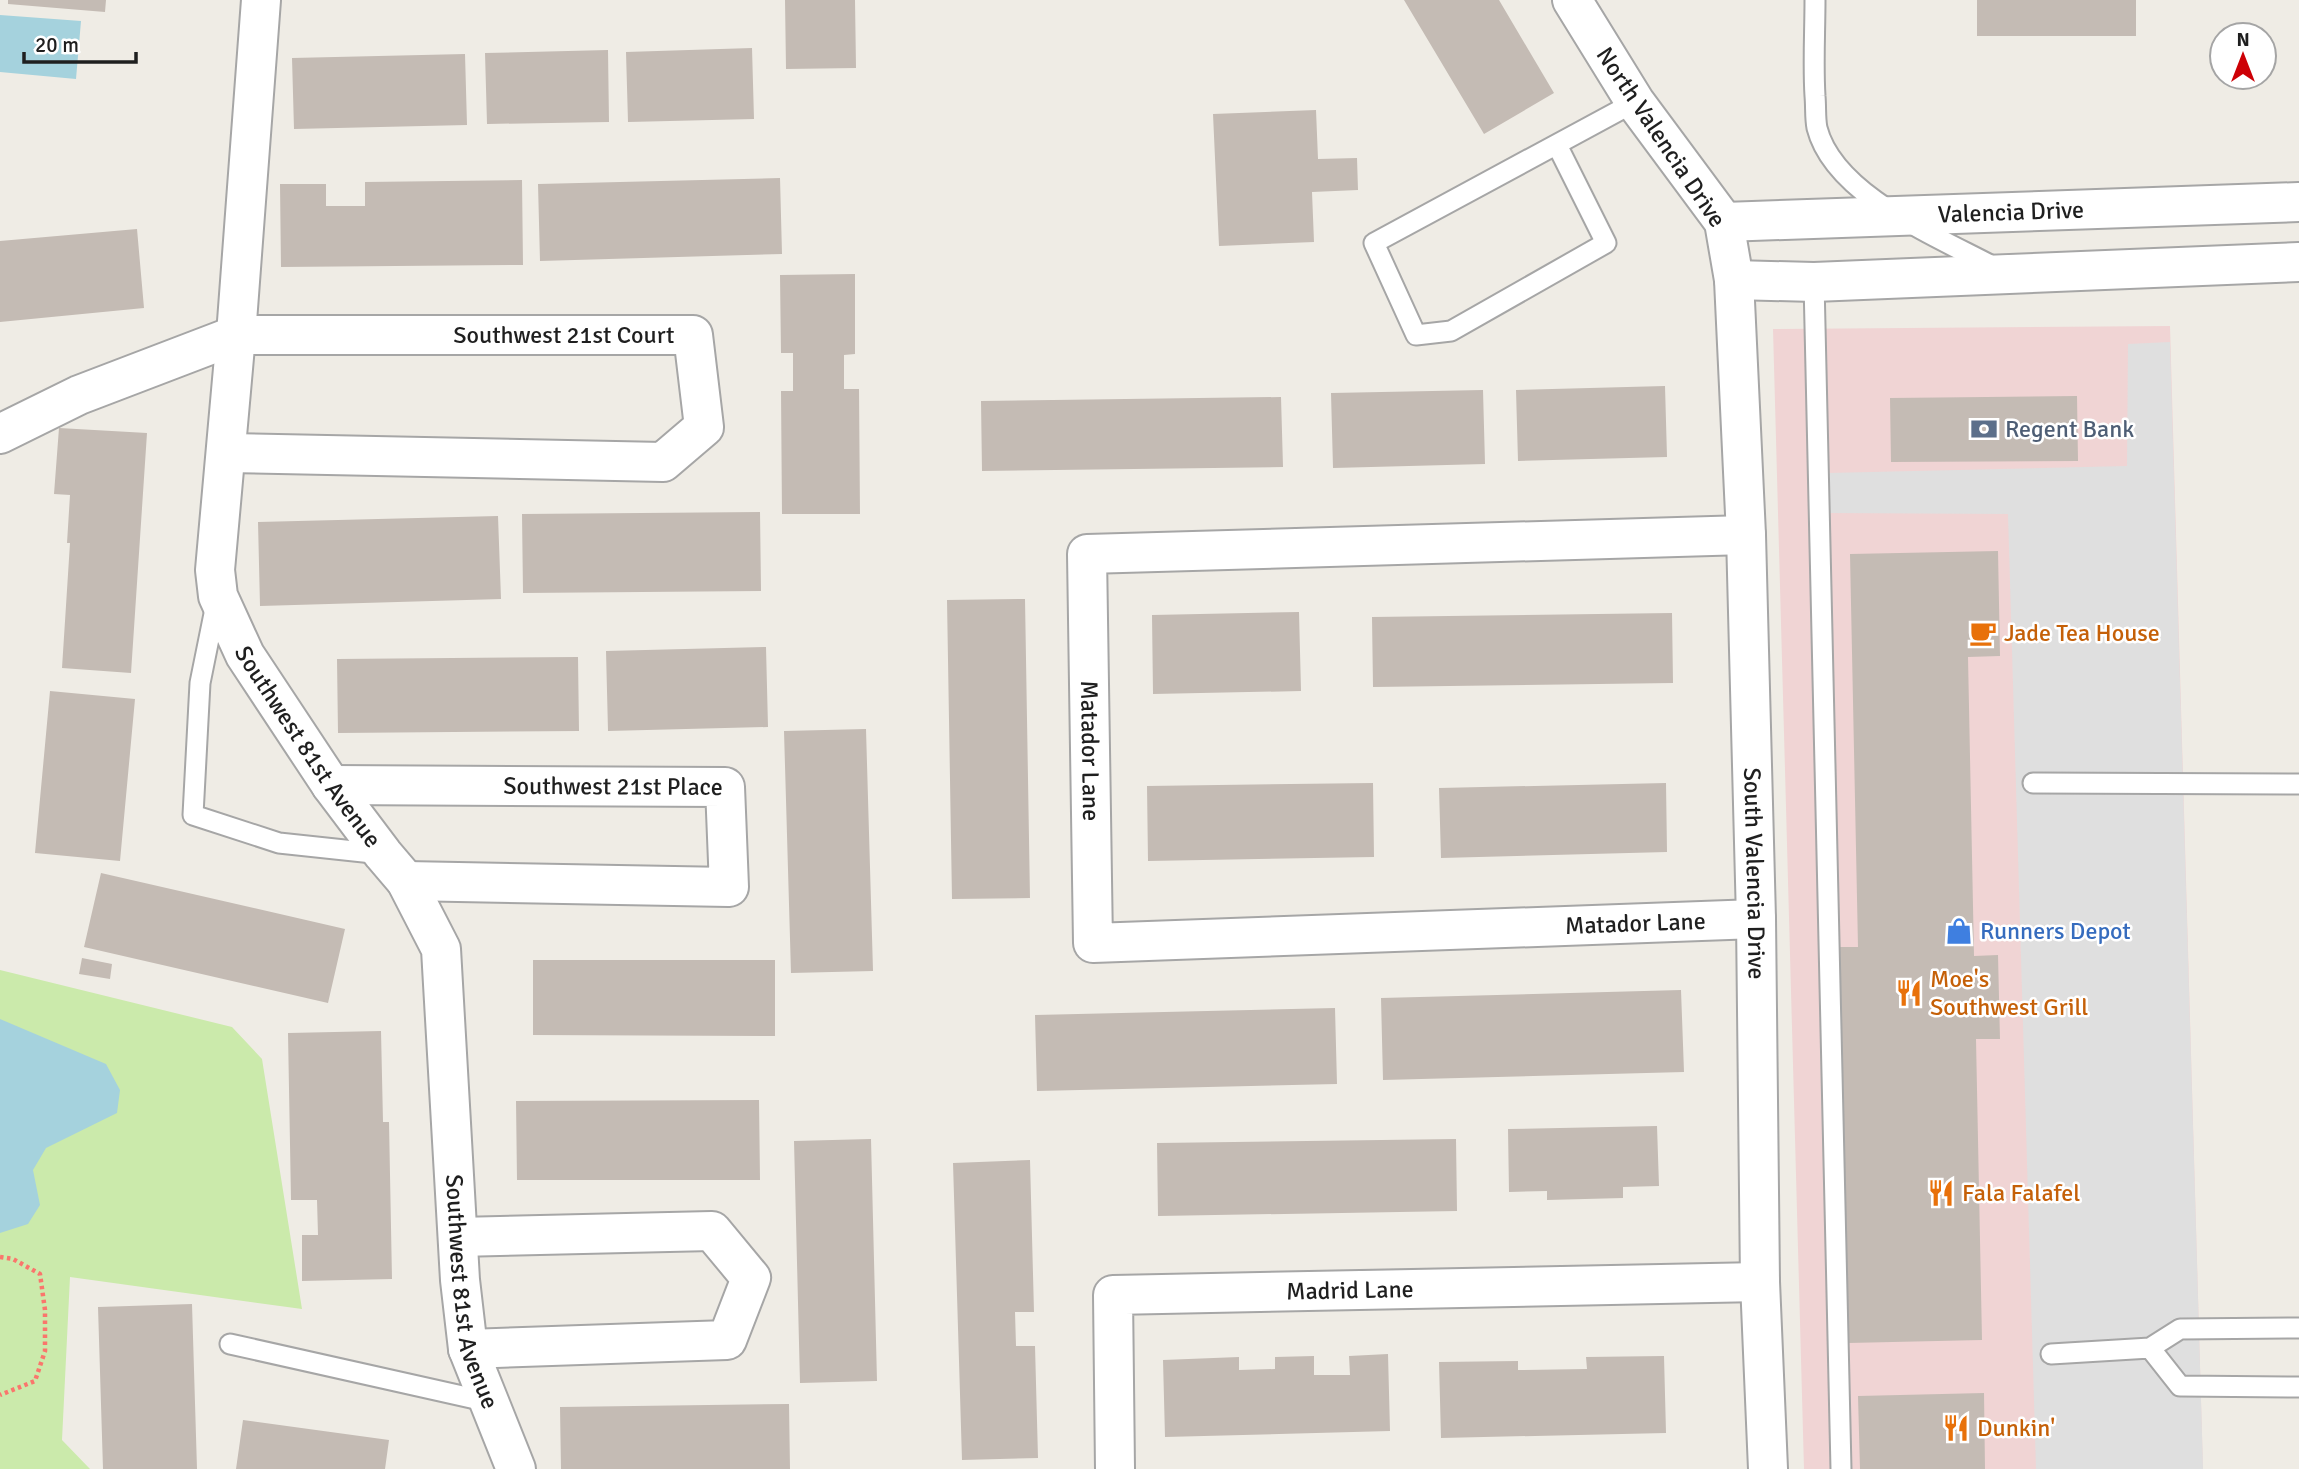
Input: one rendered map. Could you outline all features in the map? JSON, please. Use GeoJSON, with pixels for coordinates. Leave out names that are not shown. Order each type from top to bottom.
{"type":"FeatureCollection","features":[{"type":"Feature","properties":{"kind":"street","name":"Southwest 81st Avenue"},"geometry":{"type":"LineString","coordinates":[[261,0],[215,570],[218,596],[245,655],[331,785],[395,867],[441,949],[458,1237],[468,1349],[516,1469]]}},
{"type":"Feature","properties":{"kind":"street","name":"North Valencia Drive"},"geometry":{"type":"LineString","coordinates":[[1572,0],[1635,102],[1724,222],[1734,280]]}},
{"type":"Feature","properties":{"kind":"street","name":"Valencia Drive"},"geometry":{"type":"LineString","coordinates":[[1724,222],[2299,202]]}},
{"type":"Feature","properties":{"kind":"street"},"geometry":{"type":"LineString","coordinates":[[1734,280],[1815,282],[2299,262]]}},
{"type":"Feature","properties":{"kind":"street","name":"South Valencia Drive"},"geometry":{"type":"LineString","coordinates":[[1734,280],[1746,535],[1756,919],[1760,1282],[1768,1469]]}},
{"type":"Feature","properties":{"kind":"street","name":"Southwest 21st Court"},"geometry":{"type":"LineString","coordinates":[[0,434],[79,394],[236,335],[693,335],[704,427],[663,462],[226,453]]}},
{"type":"Feature","properties":{"kind":"street","name":"Matador Lane"},"geometry":{"type":"LineString","coordinates":[[1746,535],[1087,554],[1093,943],[1756,919]]}},
{"type":"Feature","properties":{"kind":"street","name":"Southwest 21st Place"},"geometry":{"type":"LineString","coordinates":[[331,785],[725,788],[729,887],[395,867]]}},
{"type":"Feature","properties":{"kind":"street"},"geometry":{"type":"LineString","coordinates":[[458,1237],[712,1231],[751,1279],[727,1340],[468,1349]]}},
{"type":"Feature","properties":{"kind":"street","name":"Madrid Lane"},"geometry":{"type":"LineString","coordinates":[[1115,1469],[1113,1295],[1760,1282]]}},
{"type":"Feature","properties":{"kind":"lane"},"geometry":{"type":"LineString","coordinates":[[1815,0],[1817,126],[1824,148],[1841,171],[1861,189],[1900,216],[2004,273]]}},
{"type":"Feature","properties":{"kind":"lane"},"geometry":{"type":"LineString","coordinates":[[1557,145],[1606,243],[1451,331],[1416,335],[1374,243],[1635,102]]}},
{"type":"Feature","properties":{"kind":"lane"},"geometry":{"type":"LineString","coordinates":[[1815,282],[1841,1469]]}},
{"type":"Feature","properties":{"kind":"lane"},"geometry":{"type":"LineString","coordinates":[[218,596],[200,683],[193,815],[279,843],[395,867]]}},
{"type":"Feature","properties":{"kind":"lane"},"geometry":{"type":"LineString","coordinates":[[2033,783],[2299,784]]}},
{"type":"Feature","properties":{"kind":"lane"},"geometry":{"type":"LineString","coordinates":[[2051,1354],[2150,1348],[2180,1329],[2299,1328]]}},
{"type":"Feature","properties":{"kind":"lane"},"geometry":{"type":"LineString","coordinates":[[230,1345],[489,1402]]}},
{"type":"Feature","properties":{"kind":"lane"},"geometry":{"type":"LineString","coordinates":[[2150,1348],[2180,1386],[2299,1387]]}},
{"type":"Feature","properties":{"kind":"path"},"geometry":{"type":"LineString","coordinates":[[0,1257],[13,1259],[40,1273],[46,1310],[46,1351],[35,1381],[0,1395]]}},
{"type":"Feature","properties":{"kind":"shaded area"},"geometry":{"type":"Polygon","coordinates":[[[2170,326],[2203,1469],[1804,1469],[1773,329],[2170,326]]]}},
{"type":"Feature","properties":{"kind":"shaded area"},"geometry":{"type":"Polygon","coordinates":[[[2170,342],[2203,1469],[2036,1469],[2008,514],[1830,513],[1827,473],[2127,466],[2128,344],[2170,342]]]}},
{"type":"Feature","properties":{"kind":"green space"},"geometry":{"type":"Polygon","coordinates":[[[0,970],[232,1027],[262,1059],[302,1309],[70,1277],[62,1440],[90,1469],[0,1469],[0,970]]]}},
{"type":"Feature","properties":{"kind":"water"},"geometry":{"type":"Polygon","coordinates":[[[0,15],[81,21],[76,79],[0,72],[0,15]]]}},
{"type":"Feature","properties":{"kind":"water"},"geometry":{"type":"Polygon","coordinates":[[[0,1019],[106,1064],[120,1090],[117,1113],[46,1148],[33,1170],[40,1205],[28,1224],[0,1233],[0,1019]]]}},
{"type":"Feature","properties":{"kind":"building"},"geometry":{"type":"Polygon","coordinates":[[[8,0],[106,0],[105,12],[8,4],[8,0]]]}},
{"type":"Feature","properties":{"kind":"building"},"geometry":{"type":"Polygon","coordinates":[[[785,0],[855,0],[856,68],[786,69],[785,0]]]}},
{"type":"Feature","properties":{"kind":"building"},"geometry":{"type":"Polygon","coordinates":[[[1404,0],[1499,0],[1554,93],[1484,134],[1404,0]]]}},
{"type":"Feature","properties":{"kind":"building"},"geometry":{"type":"Polygon","coordinates":[[[1977,0],[2136,0],[2136,36],[1977,36],[1977,0]]]}},
{"type":"Feature","properties":{"kind":"building"},"geometry":{"type":"Polygon","coordinates":[[[752,48],[754,119],[628,122],[626,52],[752,48]]]}},
{"type":"Feature","properties":{"kind":"building"},"geometry":{"type":"Polygon","coordinates":[[[608,50],[609,122],[487,124],[485,53],[608,50]]]}},
{"type":"Feature","properties":{"kind":"building"},"geometry":{"type":"Polygon","coordinates":[[[465,54],[467,125],[294,129],[292,58],[465,54]]]}},
{"type":"Feature","properties":{"kind":"building"},"geometry":{"type":"Polygon","coordinates":[[[1316,110],[1318,159],[1357,158],[1358,190],[1312,192],[1314,242],[1219,246],[1213,114],[1316,110]]]}},
{"type":"Feature","properties":{"kind":"building"},"geometry":{"type":"Polygon","coordinates":[[[780,178],[782,254],[540,261],[538,184],[780,178]]]}},
{"type":"Feature","properties":{"kind":"building"},"geometry":{"type":"Polygon","coordinates":[[[522,180],[523,265],[281,267],[280,184],[326,184],[326,206],[365,206],[365,182],[522,180]]]}},
{"type":"Feature","properties":{"kind":"building"},"geometry":{"type":"Polygon","coordinates":[[[137,229],[144,308],[0,322],[0,241],[137,229]]]}},
{"type":"Feature","properties":{"kind":"building"},"geometry":{"type":"Polygon","coordinates":[[[855,274],[855,354],[844,355],[844,389],[859,389],[860,514],[782,514],[781,391],[793,391],[793,353],[781,353],[780,275],[855,274]]]}},
{"type":"Feature","properties":{"kind":"building"},"geometry":{"type":"Polygon","coordinates":[[[1665,386],[1667,457],[1518,461],[1516,390],[1665,386]]]}},
{"type":"Feature","properties":{"kind":"building"},"geometry":{"type":"Polygon","coordinates":[[[1483,390],[1485,464],[1333,468],[1331,393],[1483,390]]]}},
{"type":"Feature","properties":{"kind":"building","name":"Regent Bank"},"geometry":{"type":"Polygon","coordinates":[[[2077,396],[2078,461],[1891,462],[1890,398],[2077,396]]]}},
{"type":"Feature","properties":{"kind":"building"},"geometry":{"type":"Polygon","coordinates":[[[1281,397],[1283,467],[982,471],[981,401],[1281,397]]]}},
{"type":"Feature","properties":{"kind":"building"},"geometry":{"type":"Polygon","coordinates":[[[59,428],[147,433],[131,673],[62,668],[70,543],[67,543],[70,495],[54,494],[59,428]]]}},
{"type":"Feature","properties":{"kind":"building"},"geometry":{"type":"Polygon","coordinates":[[[760,512],[761,591],[523,593],[522,514],[760,512]]]}},
{"type":"Feature","properties":{"kind":"building"},"geometry":{"type":"Polygon","coordinates":[[[498,516],[501,599],[260,606],[258,522],[498,516]]]}},
{"type":"Feature","properties":{"kind":"building"},"geometry":{"type":"Polygon","coordinates":[[[1998,551],[2000,656],[1968,657],[1974,956],[1998,955],[2000,1039],[1976,1039],[1982,1340],[1848,1343],[1840,947],[1858,947],[1850,554],[1998,551]]]}},
{"type":"Feature","properties":{"kind":"building"},"geometry":{"type":"Polygon","coordinates":[[[1025,599],[1030,898],[952,899],[947,600],[1025,599]]]}},
{"type":"Feature","properties":{"kind":"building"},"geometry":{"type":"Polygon","coordinates":[[[1299,612],[1301,691],[1153,694],[1152,615],[1299,612]]]}},
{"type":"Feature","properties":{"kind":"building"},"geometry":{"type":"Polygon","coordinates":[[[1672,613],[1673,683],[1373,687],[1372,617],[1672,613]]]}},
{"type":"Feature","properties":{"kind":"building"},"geometry":{"type":"Polygon","coordinates":[[[766,647],[768,727],[608,731],[606,651],[766,647]]]}},
{"type":"Feature","properties":{"kind":"building"},"geometry":{"type":"Polygon","coordinates":[[[578,657],[579,731],[338,733],[337,659],[578,657]]]}},
{"type":"Feature","properties":{"kind":"building"},"geometry":{"type":"Polygon","coordinates":[[[50,691],[135,699],[120,861],[35,853],[50,691]]]}},
{"type":"Feature","properties":{"kind":"building"},"geometry":{"type":"Polygon","coordinates":[[[866,729],[873,971],[791,973],[784,731],[866,729]]]}},
{"type":"Feature","properties":{"kind":"building"},"geometry":{"type":"Polygon","coordinates":[[[1373,783],[1374,857],[1148,861],[1147,786],[1373,783]]]}},
{"type":"Feature","properties":{"kind":"building"},"geometry":{"type":"Polygon","coordinates":[[[1666,783],[1667,852],[1441,858],[1439,788],[1666,783]]]}},
{"type":"Feature","properties":{"kind":"building"},"geometry":{"type":"Polygon","coordinates":[[[101,873],[345,929],[328,1003],[84,947],[101,873]]]}},
{"type":"Feature","properties":{"kind":"building"},"geometry":{"type":"Polygon","coordinates":[[[82,958],[112,964],[110,979],[79,974],[82,958]]]}},
{"type":"Feature","properties":{"kind":"building"},"geometry":{"type":"Polygon","coordinates":[[[533,960],[775,960],[775,1036],[533,1035],[533,960]]]}},
{"type":"Feature","properties":{"kind":"building"},"geometry":{"type":"Polygon","coordinates":[[[1681,990],[1684,1072],[1383,1080],[1381,998],[1681,990]]]}},
{"type":"Feature","properties":{"kind":"building"},"geometry":{"type":"Polygon","coordinates":[[[1335,1008],[1337,1084],[1037,1091],[1035,1015],[1335,1008]]]}},
{"type":"Feature","properties":{"kind":"building"},"geometry":{"type":"Polygon","coordinates":[[[381,1031],[383,1122],[389,1122],[392,1279],[302,1281],[302,1235],[318,1235],[317,1200],[291,1200],[288,1033],[381,1031]]]}},
{"type":"Feature","properties":{"kind":"building"},"geometry":{"type":"Polygon","coordinates":[[[759,1100],[760,1180],[517,1180],[516,1101],[759,1100]]]}},
{"type":"Feature","properties":{"kind":"building"},"geometry":{"type":"Polygon","coordinates":[[[1657,1126],[1659,1186],[1623,1187],[1623,1198],[1547,1200],[1547,1191],[1509,1192],[1508,1129],[1657,1126]]]}},
{"type":"Feature","properties":{"kind":"building"},"geometry":{"type":"Polygon","coordinates":[[[871,1139],[877,1381],[800,1383],[794,1141],[871,1139]]]}},
{"type":"Feature","properties":{"kind":"building"},"geometry":{"type":"Polygon","coordinates":[[[1456,1139],[1457,1211],[1158,1216],[1157,1143],[1456,1139]]]}},
{"type":"Feature","properties":{"kind":"building"},"geometry":{"type":"Polygon","coordinates":[[[1030,1160],[1034,1312],[1015,1312],[1016,1346],[1035,1346],[1038,1458],[962,1460],[953,1163],[1030,1160]]]}},
{"type":"Feature","properties":{"kind":"building"},"geometry":{"type":"Polygon","coordinates":[[[192,1304],[197,1469],[103,1469],[98,1307],[192,1304]]]}},
{"type":"Feature","properties":{"kind":"building"},"geometry":{"type":"Polygon","coordinates":[[[1388,1354],[1390,1431],[1165,1437],[1163,1360],[1239,1357],[1239,1370],[1275,1369],[1275,1357],[1314,1356],[1314,1375],[1350,1375],[1349,1356],[1388,1354]]]}},
{"type":"Feature","properties":{"kind":"building"},"geometry":{"type":"Polygon","coordinates":[[[1664,1356],[1666,1433],[1441,1438],[1439,1362],[1518,1361],[1518,1370],[1587,1369],[1586,1357],[1664,1356]]]}},
{"type":"Feature","properties":{"kind":"building"},"geometry":{"type":"Polygon","coordinates":[[[1984,1393],[1985,1469],[1860,1469],[1858,1396],[1984,1393]]]}},
{"type":"Feature","properties":{"kind":"building"},"geometry":{"type":"Polygon","coordinates":[[[789,1404],[790,1469],[561,1469],[560,1407],[789,1404]]]}},
{"type":"Feature","properties":{"kind":"building"},"geometry":{"type":"Polygon","coordinates":[[[243,1420],[389,1440],[385,1469],[236,1469],[243,1420]]]}},
{"type":"Feature","properties":{"kind":"place","name":"Regent Bank"},"geometry":{"type":"Point","coordinates":[1984,429]}},
{"type":"Feature","properties":{"kind":"place","name":"Jade Tea House"},"geometry":{"type":"Point","coordinates":[1983,633]}},
{"type":"Feature","properties":{"kind":"place","name":"Runners Depot"},"geometry":{"type":"Point","coordinates":[1959,931]}},
{"type":"Feature","properties":{"kind":"place","name":"Moe's Southwest Grill"},"geometry":{"type":"Point","coordinates":[1909,993]}},
{"type":"Feature","properties":{"kind":"place","name":"Fala Falafel"},"geometry":{"type":"Point","coordinates":[1941,1193]}},
{"type":"Feature","properties":{"kind":"place","name":"Dunkin'"},"geometry":{"type":"Point","coordinates":[1956,1428]}}]}
